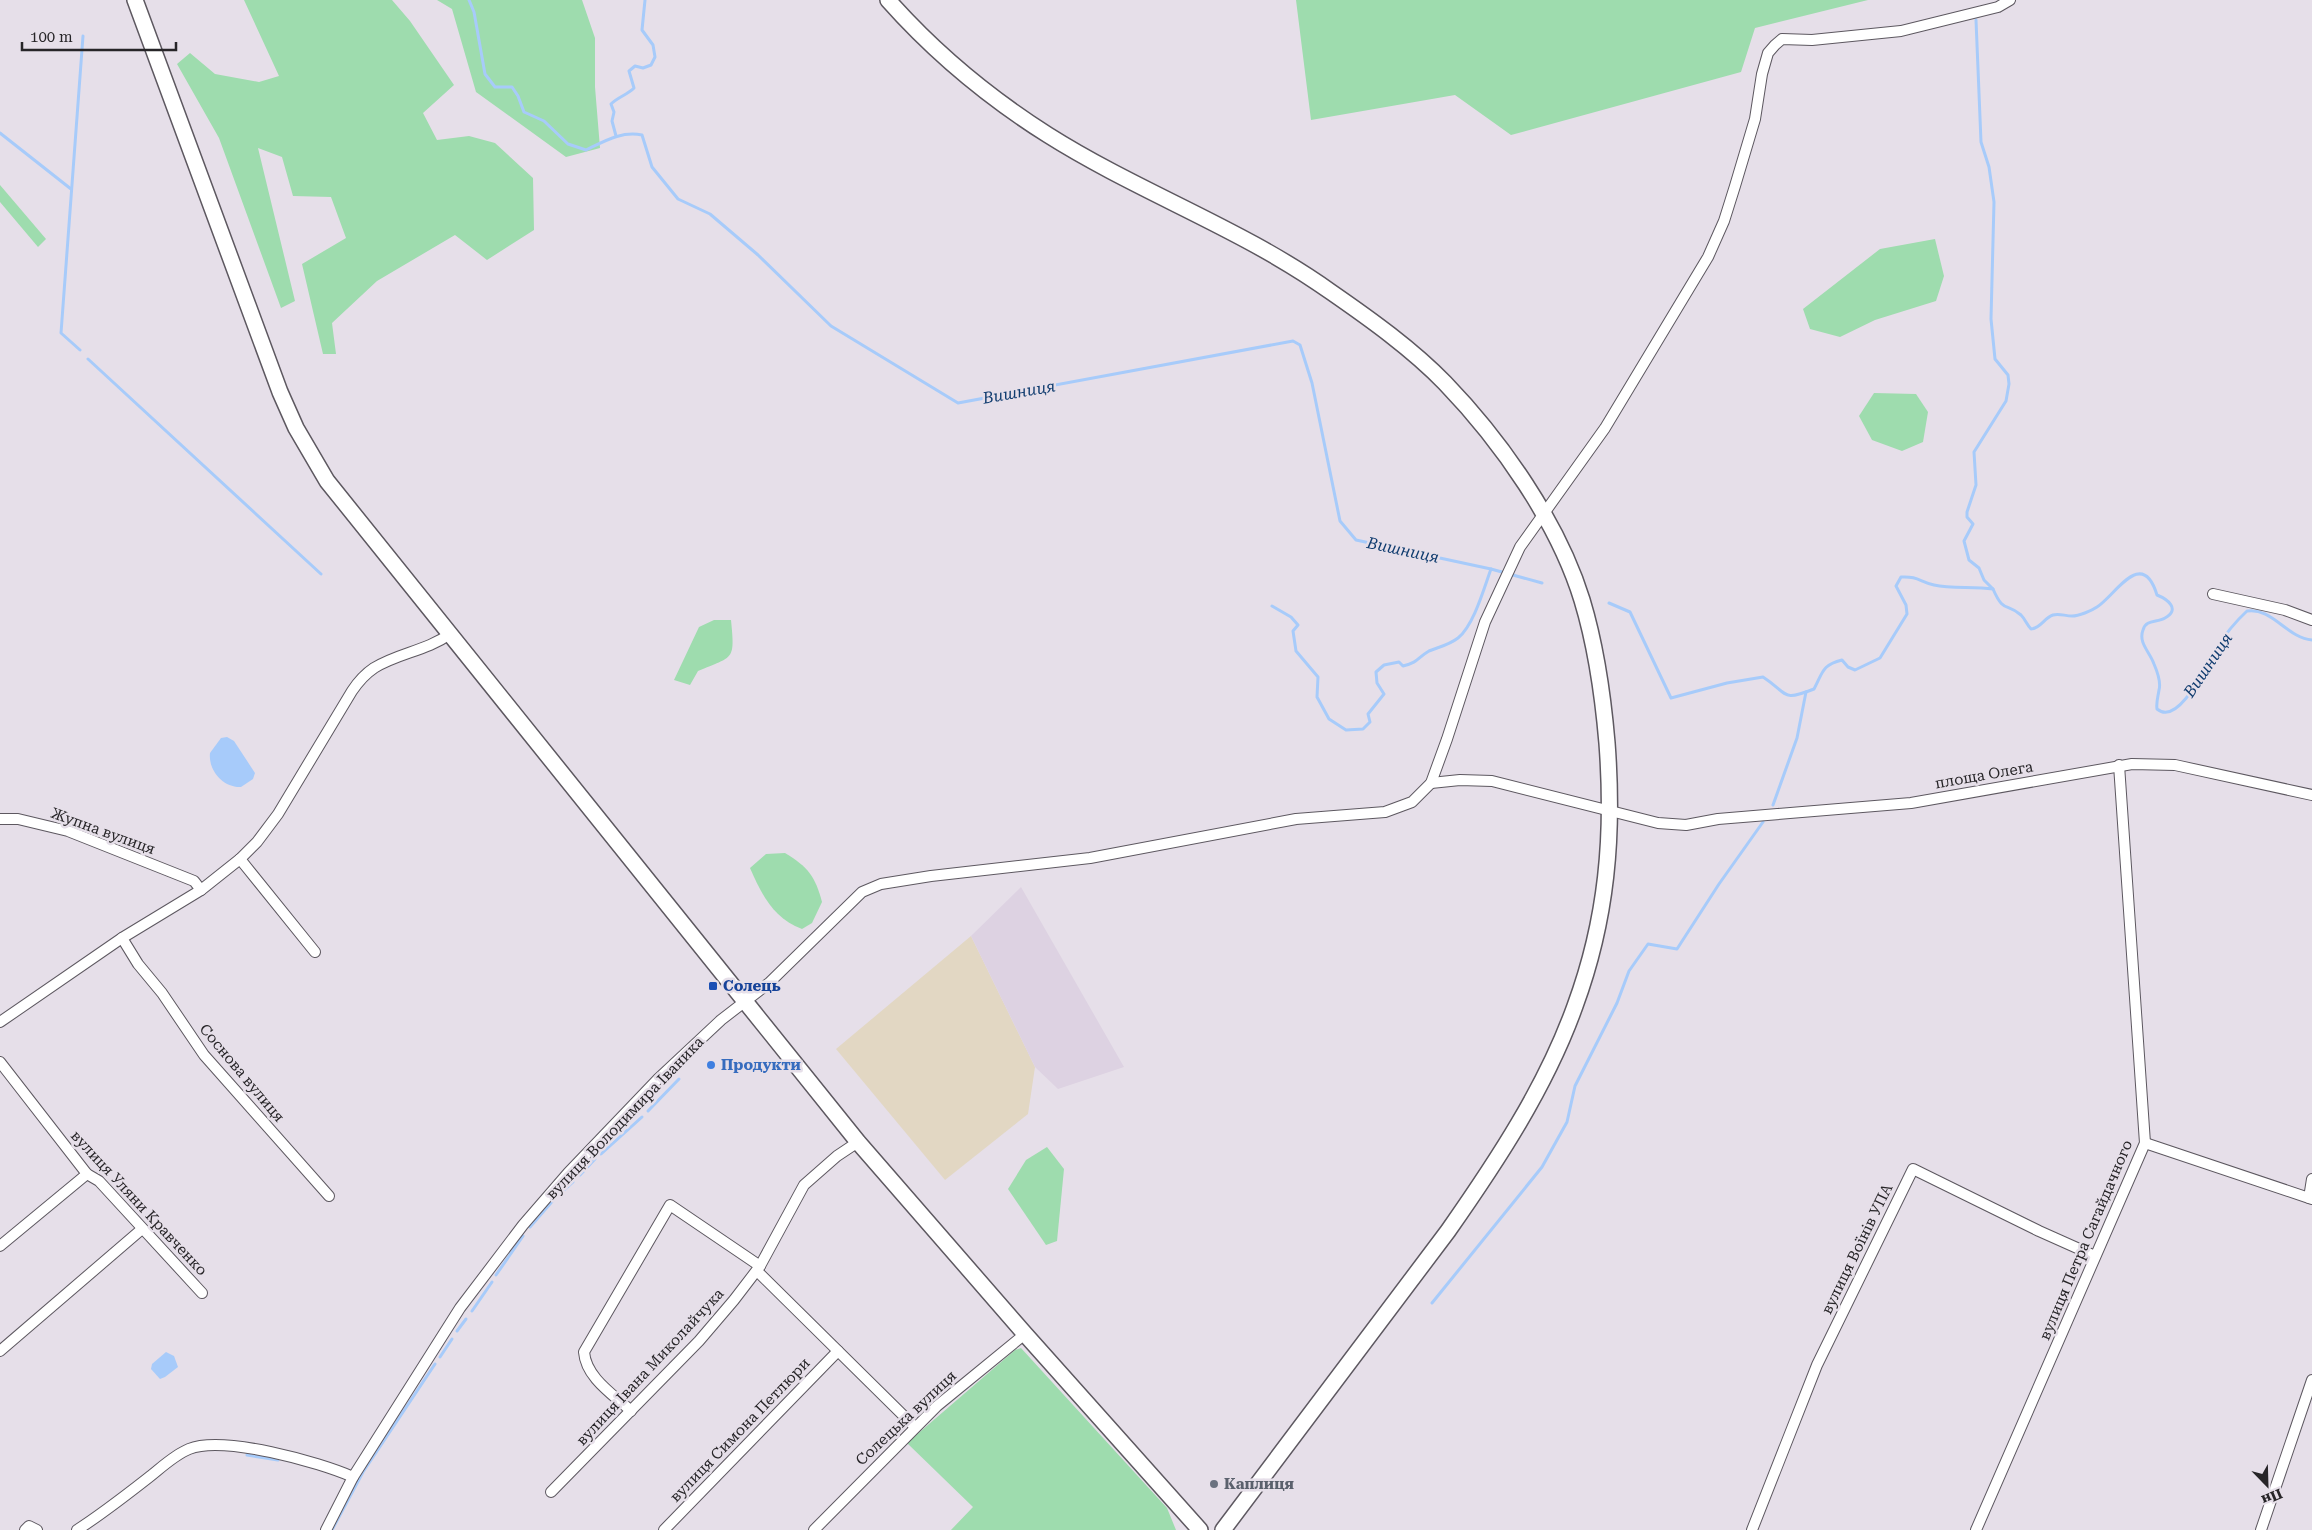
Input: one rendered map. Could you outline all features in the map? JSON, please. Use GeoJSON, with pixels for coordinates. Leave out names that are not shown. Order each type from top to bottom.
{"type":"FeatureCollection","features":[{"type":"Feature","properties":{"kind":"main road"},"geometry":{"type":"LineString","coordinates":[[135,0],[261,343],[296,428],[328,481],[858,1142],[1025,1334],[1200,1530]]}},
{"type":"Feature","properties":{"kind":"main road"},"geometry":{"type":"LineString","coordinates":[[888,0],[936,50],[995,100],[1051,137],[1122,176],[1255,244],[1330,291],[1395,340],[1444,382],[1478,420],[1544,513],[1568,562],[1582,600],[1590,630],[1605,720],[1611,812],[1609,862],[1601,915],[1590,960],[1574,1009],[1539,1088],[1483,1182],[1223,1530]]}},
{"type":"Feature","properties":{"kind":"main road"},"geometry":{"type":"LineString","coordinates":[[1181,1509],[1186,1530]]}},
{"type":"Feature","properties":{"kind":"street"},"geometry":{"type":"LineString","coordinates":[[1431,783],[1485,622],[1520,547],[1605,428],[1708,257],[1724,221],[1741,167],[1754,119],[1762,74],[1768,53],[1782,39],[1812,40],[1901,32],[1998,7],[2010,0]]}},
{"type":"Feature","properties":{"kind":"street"},"geometry":{"type":"LineString","coordinates":[[2212,594],[2285,610],[2312,620]]}},
{"type":"Feature","properties":{"kind":"street"},"geometry":{"type":"LineString","coordinates":[[0,1022],[122,938],[201,890],[240,859],[257,842],[278,814],[359,682],[382,664],[430,647],[450,634]]}},
{"type":"Feature","properties":{"kind":"street","name":"площа Олега"},"geometry":{"type":"LineString","coordinates":[[1431,783],[1460,780],[1492,781],[1658,823],[1686,824],[1718,818],[1911,803],[2132,764],[2175,766],[2312,795]]}},
{"type":"Feature","properties":{"kind":"street","name":"вулиця Петра Сагайдачного"},"geometry":{"type":"LineString","coordinates":[[1976,1530],[2145,1143],[2119,765]]}},
{"type":"Feature","properties":{"kind":"street","name":"вулиця Володимира Іваника"},"geometry":{"type":"LineString","coordinates":[[326,1530],[353,1477],[460,1308],[523,1225],[568,1173],[658,1079],[722,1020],[769,983],[845,906],[862,892],[881,884],[982,869],[1090,858],[1296,820],[1385,812],[1412,802],[1431,783]]}},
{"type":"Feature","properties":{"kind":"street","name":"Жупна вулиця"},"geometry":{"type":"LineString","coordinates":[[0,819],[18,819],[68,831],[194,881],[201,890]]}},
{"type":"Feature","properties":{"kind":"street"},"geometry":{"type":"LineString","coordinates":[[240,859],[314,952]]}},
{"type":"Feature","properties":{"kind":"street","name":"Соснова вулиця"},"geometry":{"type":"LineString","coordinates":[[122,938],[138,964],[162,993],[204,1055],[329,1196]]}},
{"type":"Feature","properties":{"kind":"street","name":"вулиця Уляни Кравченко"},"geometry":{"type":"LineString","coordinates":[[0,1062],[87,1174],[99,1181],[202,1293]]}},
{"type":"Feature","properties":{"kind":"street","name":"вулиця Івана Миколайчука"},"geometry":{"type":"LineString","coordinates":[[551,1492],[699,1341],[759,1268],[804,1185],[837,1156],[858,1142]]}},
{"type":"Feature","properties":{"kind":"street"},"geometry":{"type":"LineString","coordinates":[[2145,1143],[2310,1198],[2312,1179]]}},
{"type":"Feature","properties":{"kind":"street","name":"вулиця Воїнів УПА"},"geometry":{"type":"LineString","coordinates":[[1752,1530],[1817,1365],[1913,1169],[2039,1231],[2095,1256]]}},
{"type":"Feature","properties":{"kind":"street"},"geometry":{"type":"LineString","coordinates":[[0,1246],[87,1174]]}},
{"type":"Feature","properties":{"kind":"street"},"geometry":{"type":"LineString","coordinates":[[631,1411],[598,1381],[585,1362],[584,1352],[670,1206],[759,1268],[838,1351],[915,1427]]}},
{"type":"Feature","properties":{"kind":"street"},"geometry":{"type":"LineString","coordinates":[[0,1351],[142,1229]]}},
{"type":"Feature","properties":{"kind":"street","name":"Солецька вулиця"},"geometry":{"type":"LineString","coordinates":[[814,1530],[937,1406],[1025,1334]]}},
{"type":"Feature","properties":{"kind":"street","name":"вулиця Симона Петлюри"},"geometry":{"type":"LineString","coordinates":[[664,1530],[838,1351]]}},
{"type":"Feature","properties":{"kind":"street"},"geometry":{"type":"LineString","coordinates":[[2261,1530],[2312,1380]]}},
{"type":"Feature","properties":{"kind":"street"},"geometry":{"type":"LineString","coordinates":[[77,1530],[97,1518],[182,1453],[201,1445],[234,1445],[318,1464],[353,1477]]}},
{"type":"Feature","properties":{"kind":"street"},"geometry":{"type":"LineString","coordinates":[[25,1530],[29,1526],[36,1530]]}},
{"type":"Feature","properties":{"kind":"shaded area"},"geometry":{"type":"Polygon","coordinates":[[[1021,887],[1124,1067],[1058,1089],[1035,1067],[971,936],[1021,887]]]}},
{"type":"Feature","properties":{"kind":"shaded area"},"geometry":{"type":"Polygon","coordinates":[[[971,936],[1035,1067],[1028,1114],[945,1180],[836,1049],[971,936]]]}},
{"type":"Feature","properties":{"kind":"green space"},"geometry":{"type":"Polygon","coordinates":[[[244,0],[392,0],[410,21],[454,85],[423,113],[437,140],[469,136],[495,143],[533,178],[534,230],[487,260],[455,235],[377,281],[332,323],[336,354],[323,354],[302,264],[346,238],[331,197],[293,196],[282,157],[258,148],[295,301],[281,308],[219,138],[177,64],[190,53],[215,74],[259,82],[279,76],[244,0]]]}},
{"type":"Feature","properties":{"kind":"green space"},"geometry":{"type":"Polygon","coordinates":[[[437,0],[582,0],[595,38],[595,87],[600,148],[566,157],[476,92],[452,9],[437,0]]]}},
{"type":"Feature","properties":{"kind":"green space"},"geometry":{"type":"Polygon","coordinates":[[[1296,0],[1868,0],[1755,28],[1741,72],[1511,135],[1455,95],[1311,120],[1296,0]]]}},
{"type":"Feature","properties":{"kind":"green space"},"geometry":{"type":"Polygon","coordinates":[[[0,185],[46,239],[38,247],[0,202],[0,185]]]}},
{"type":"Feature","properties":{"kind":"green space"},"geometry":{"type":"Polygon","coordinates":[[[1935,239],[1944,276],[1936,301],[1875,320],[1840,337],[1810,329],[1803,309],[1880,249],[1935,239]]]}},
{"type":"Feature","properties":{"kind":"green space"},"geometry":{"type":"Polygon","coordinates":[[[1874,393],[1916,394],[1928,412],[1923,442],[1902,451],[1872,440],[1859,416],[1874,393]]]}},
{"type":"Feature","properties":{"kind":"green space"},"geometry":{"type":"Polygon","coordinates":[[[714,620],[731,620],[733,643],[730,655],[698,671],[690,685],[674,680],[699,627],[714,620]]]}},
{"type":"Feature","properties":{"kind":"green space"},"geometry":{"type":"Polygon","coordinates":[[[785,853],[800,863],[810,873],[822,902],[812,923],[802,929],[783,919],[776,912],[764,896],[750,868],[766,854],[785,853]]]}},
{"type":"Feature","properties":{"kind":"green space"},"geometry":{"type":"Polygon","coordinates":[[[1047,1147],[1064,1169],[1057,1241],[1046,1245],[1008,1189],[1026,1160],[1047,1147]]]}},
{"type":"Feature","properties":{"kind":"green space"},"geometry":{"type":"Polygon","coordinates":[[[1021,1348],[1167,1508],[1176,1530],[951,1530],[973,1507],[907,1443],[1015,1350],[1021,1348]]]}},
{"type":"Feature","properties":{"kind":"water"},"geometry":{"type":"Polygon","coordinates":[[[227,737],[234,741],[255,773],[253,779],[241,787],[234,787],[223,781],[211,766],[210,753],[221,738],[227,737]]]}},
{"type":"Feature","properties":{"kind":"water"},"geometry":{"type":"Polygon","coordinates":[[[166,1352],[174,1356],[178,1367],[160,1379],[151,1369],[152,1364],[166,1352]]]}},
{"type":"Feature","properties":{"kind":"waterway","name":"Вишниця"},"geometry":{"type":"LineString","coordinates":[[469,0],[474,12],[485,74],[495,87],[512,87],[518,96],[524,112],[544,121],[568,144],[586,150],[607,140],[627,134],[642,135],[652,167],[678,199],[710,214],[758,255],[831,326],[958,403],[1293,341],[1300,345],[1312,383],[1340,521],[1356,540],[1491,569],[1542,583]]}},
{"type":"Feature","properties":{"kind":"waterway","name":"Вишниця"},"geometry":{"type":"LineString","coordinates":[[616,136],[612,121],[614,112],[611,104],[634,88],[629,71],[635,66],[643,68],[651,65],[655,57],[653,45],[642,30],[645,0]]}},
{"type":"Feature","properties":{"kind":"waterway"},"geometry":{"type":"LineString","coordinates":[[1976,20],[1981,142],[1989,167],[1994,202],[1991,319],[1995,359],[2008,375],[2009,384],[2006,401],[1974,452],[1976,485],[1967,512],[1967,517],[1973,524],[1964,541],[1969,560],[1979,568],[1984,580],[1993,589]]}},
{"type":"Feature","properties":{"kind":"waterway"},"geometry":{"type":"LineString","coordinates":[[80,350],[61,333],[83,36]]}},
{"type":"Feature","properties":{"kind":"waterway"},"geometry":{"type":"LineString","coordinates":[[0,133],[71,189]]}},
{"type":"Feature","properties":{"kind":"waterway"},"geometry":{"type":"LineString","coordinates":[[88,359],[321,574]]}},
{"type":"Feature","properties":{"kind":"waterway"},"geometry":{"type":"LineString","coordinates":[[1272,606],[1291,617],[1298,625],[1293,631],[1296,651],[1318,677],[1317,697],[1329,719],[1346,730],[1363,729],[1370,722],[1368,714],[1384,694],[1377,683],[1376,672],[1384,665],[1399,662],[1403,666],[1412,663],[1429,651],[1458,638],[1474,615],[1491,569]]}},
{"type":"Feature","properties":{"kind":"waterway","name":"Вишниця"},"geometry":{"type":"LineString","coordinates":[[1609,603],[1630,612],[1671,698],[1727,683],[1763,677],[1782,692],[1796,695],[1814,689],[1824,670],[1830,664],[1842,660],[1848,667],[1855,670],[1880,658],[1907,614],[1906,605],[1896,586],[1901,577],[1911,577],[1929,584],[1941,586],[1993,589],[2000,602],[2021,615],[2031,629],[2037,627],[2053,615],[2075,616],[2092,610],[2128,578],[2136,574],[2144,575],[2151,581],[2157,595],[2165,599],[2172,608],[2170,615],[2162,620],[2147,624],[2142,635],[2143,643],[2158,677],[2157,709],[2165,712],[2174,709],[2183,702],[2222,640],[2247,611],[2256,611],[2264,614],[2295,634],[2312,640]]}},
{"type":"Feature","properties":{"kind":"waterway"},"geometry":{"type":"LineString","coordinates":[[1773,805],[1797,738],[1806,692]]}},
{"type":"Feature","properties":{"kind":"waterway"},"geometry":{"type":"LineString","coordinates":[[1432,1303],[1542,1167],[1567,1122],[1575,1086],[1617,1003],[1629,971],[1648,944],[1677,949],[1719,884],[1763,822]]}},
{"type":"Feature","properties":{"kind":"waterway"},"geometry":{"type":"LineString","coordinates":[[648,1111],[679,1079]]}},
{"type":"Feature","properties":{"kind":"waterway"},"geometry":{"type":"LineString","coordinates":[[601,1154],[642,1117]]}},
{"type":"Feature","properties":{"kind":"waterway"},"geometry":{"type":"LineString","coordinates":[[580,1175],[595,1159]]}},
{"type":"Feature","properties":{"kind":"waterway"},"geometry":{"type":"LineString","coordinates":[[561,1193],[573,1182]]}},
{"type":"Feature","properties":{"kind":"waterway"},"geometry":{"type":"LineString","coordinates":[[530,1227],[556,1197]]}},
{"type":"Feature","properties":{"kind":"waterway"},"geometry":{"type":"LineString","coordinates":[[496,1275],[523,1236]]}},
{"type":"Feature","properties":{"kind":"waterway"},"geometry":{"type":"LineString","coordinates":[[472,1311],[492,1282]]}},
{"type":"Feature","properties":{"kind":"waterway"},"geometry":{"type":"LineString","coordinates":[[457,1331],[466,1319]]}},
{"type":"Feature","properties":{"kind":"waterway"},"geometry":{"type":"LineString","coordinates":[[440,1357],[452,1339]]}},
{"type":"Feature","properties":{"kind":"waterway"},"geometry":{"type":"LineString","coordinates":[[332,1530],[363,1472],[435,1364]]}},
{"type":"Feature","properties":{"kind":"waterway"},"geometry":{"type":"LineString","coordinates":[[247,1455],[278,1460]]}},
{"type":"Feature","properties":{"kind":"place","name":"Солець"},"geometry":{"type":"Point","coordinates":[713,986]}},
{"type":"Feature","properties":{"kind":"place","name":"Продукти"},"geometry":{"type":"Point","coordinates":[711,1065]}},
{"type":"Feature","properties":{"kind":"place","name":"Каплиця"},"geometry":{"type":"Point","coordinates":[1214,1484]}}]}
